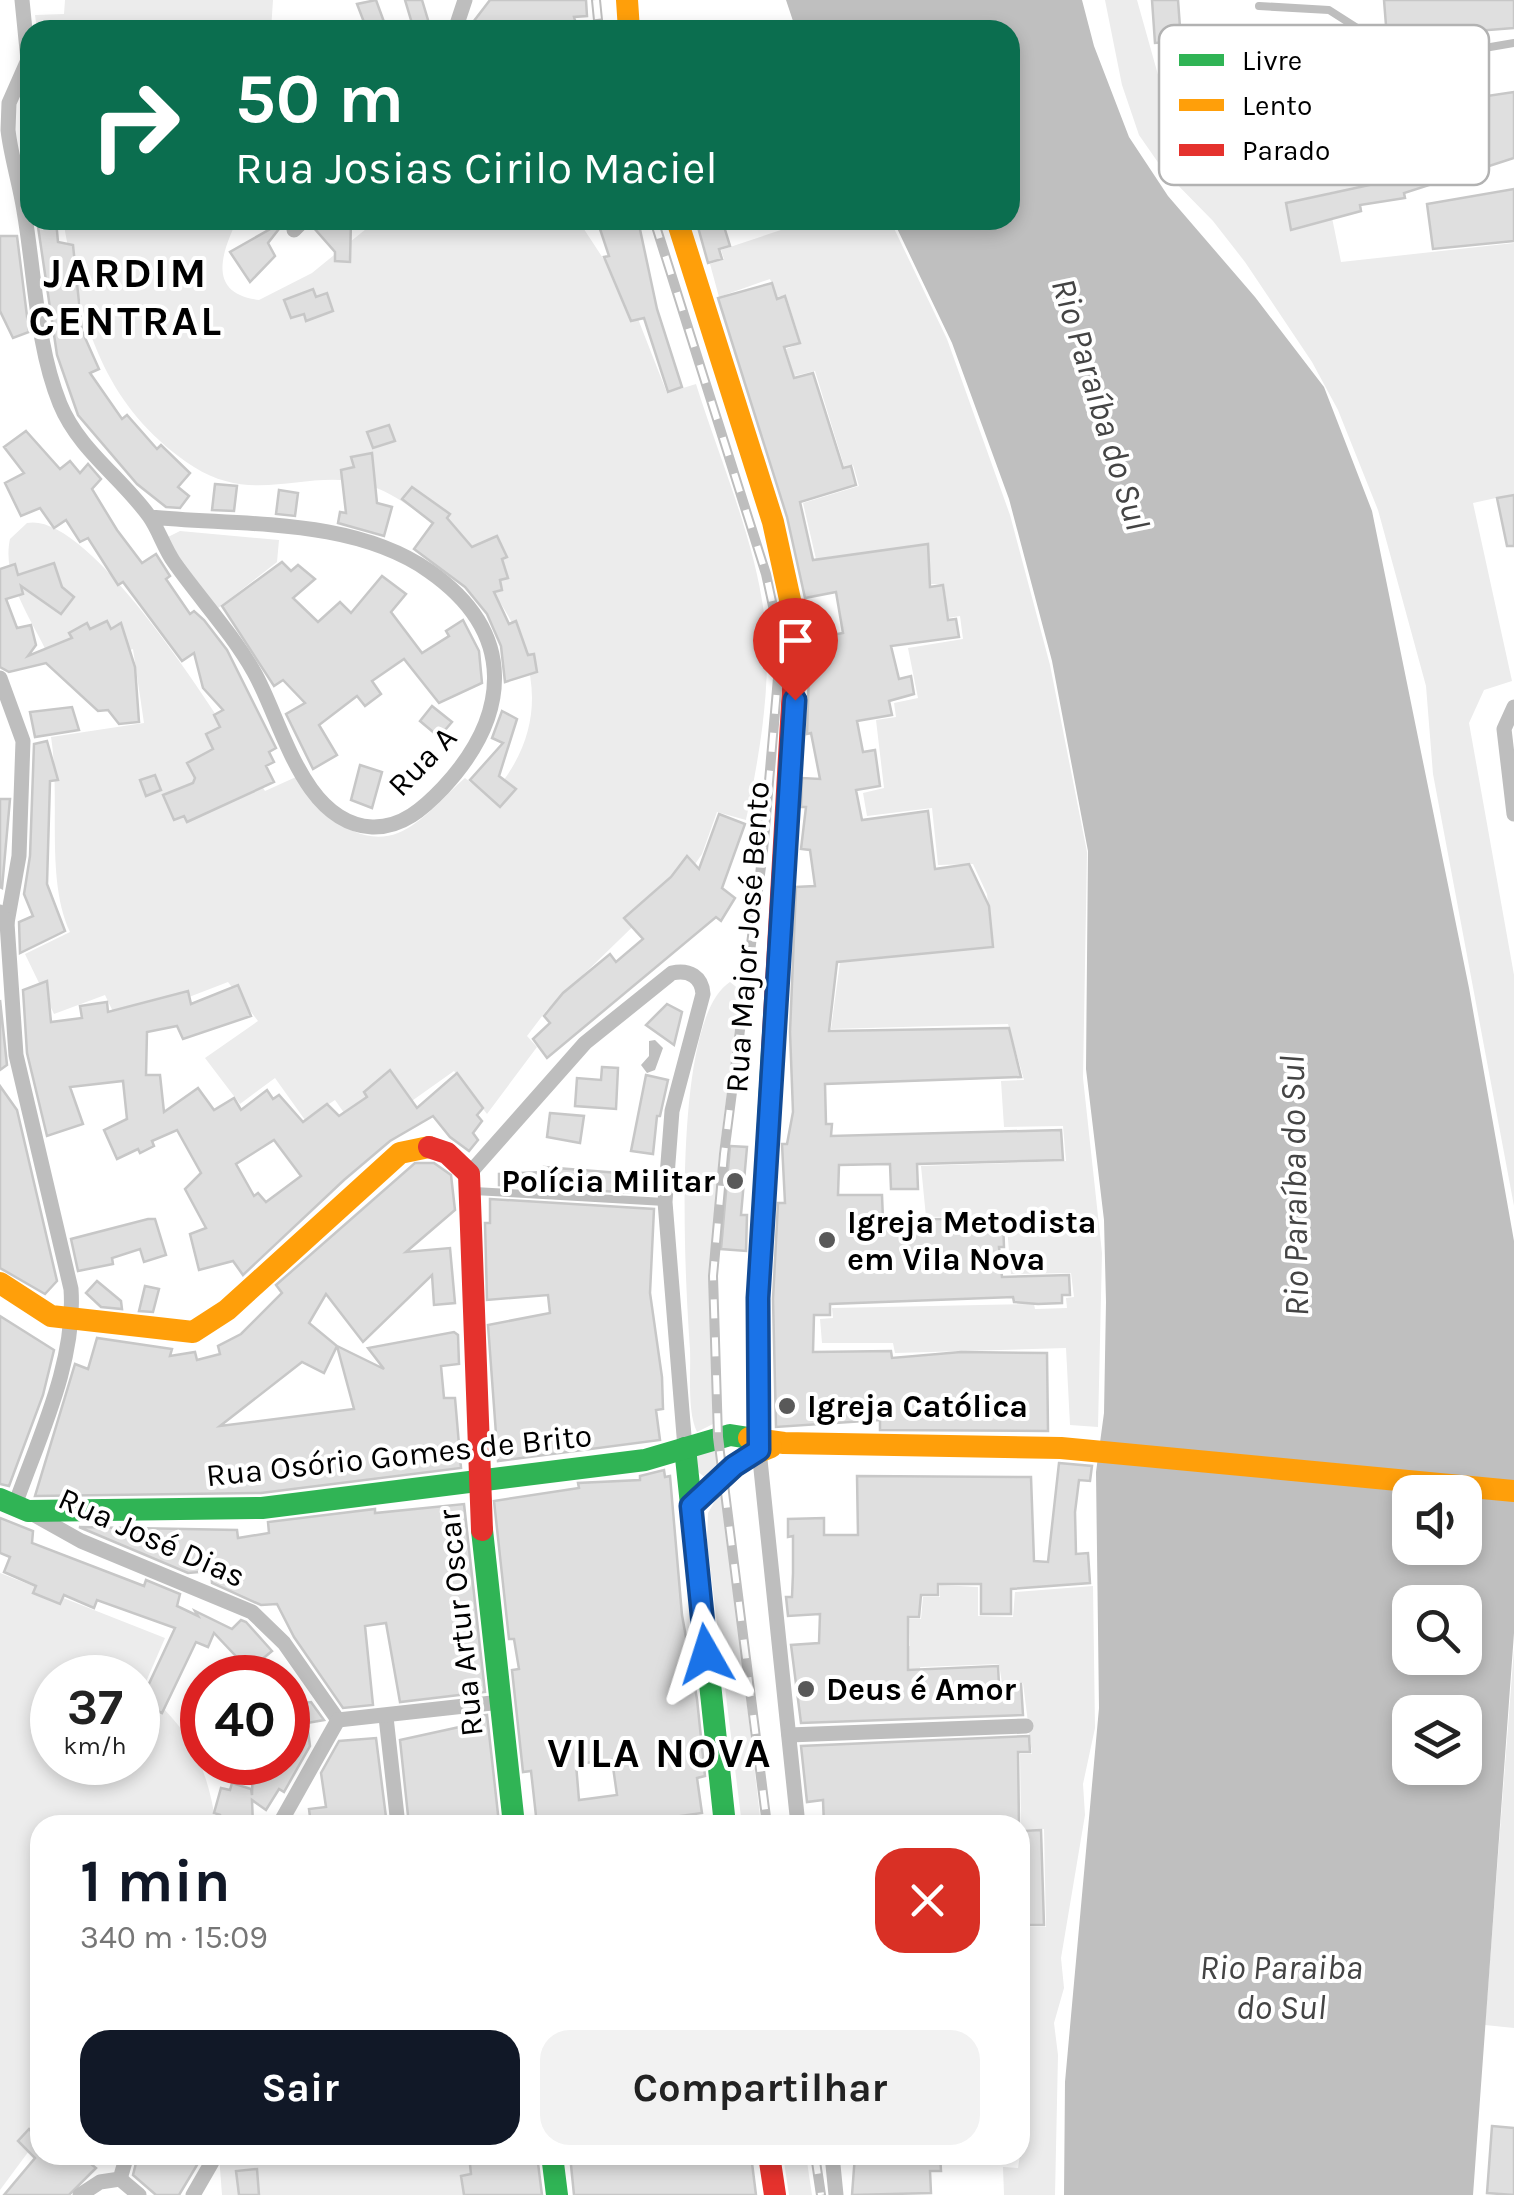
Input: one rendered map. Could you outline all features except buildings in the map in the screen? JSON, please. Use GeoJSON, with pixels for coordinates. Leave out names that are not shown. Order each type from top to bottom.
{"type":"FeatureCollection","features":[{"type":"Feature","properties":{"kind":"street","name":"Rua A"},"geometry":{"type":"LineString","coordinates":[[20,77],[11,97],[8,130],[20,195]]}},
{"type":"Feature","properties":{"kind":"street","name":"Rua A"},"geometry":{"type":"LineString","coordinates":[[26,230],[56,391],[82,442],[150,518],[172,560],[245,657],[299,766],[330,808],[363,826],[392,825],[420,810],[468,761],[488,726],[498,681],[479,629],[436,576],[401,554],[336,536],[150,518]]}},
{"type":"Feature","properties":{"kind":"street","name":"Rua Major José Bento"},"geometry":{"type":"LineString","coordinates":[[680,230],[773,522],[796,627],[758,1298],[758,1443]]}},
{"type":"Feature","properties":{"kind":"street"},"geometry":{"type":"LineString","coordinates":[[0,678],[23,742],[19,856],[3,918],[16,1055],[71,1288],[73,1322],[60,1373],[14,1505]]}},
{"type":"Feature","properties":{"kind":"street"},"geometry":{"type":"LineString","coordinates":[[1514,708],[1504,729],[1514,814]]}},
{"type":"Feature","properties":{"kind":"street"},"geometry":{"type":"LineString","coordinates":[[0,1284],[37,1310],[73,1322],[193,1332],[227,1310],[400,1153],[417,1146],[438,1148],[452,1154],[470,1183],[585,1043],[672,973],[686,972],[700,982],[703,994],[672,1111],[664,1202],[723,1815]]}},
{"type":"Feature","properties":{"kind":"street","name":"Rua Artur Oscar"},"geometry":{"type":"LineString","coordinates":[[470,1183],[477,1484],[513,1815]]}},
{"type":"Feature","properties":{"kind":"street","name":"Rua Osório Gomes de Brito"},"geometry":{"type":"LineString","coordinates":[[14,1505],[262,1508],[645,1460],[730,1435],[758,1443]]}},
{"type":"Feature","properties":{"kind":"street"},"geometry":{"type":"LineString","coordinates":[[758,1443],[797,1815]]}},
{"type":"Feature","properties":{"kind":"street"},"geometry":{"type":"LineString","coordinates":[[691,1506],[758,1443],[1061,1448],[1514,1490]]}},
{"type":"Feature","properties":{"kind":"street","name":"Rua José Dias"},"geometry":{"type":"LineString","coordinates":[[14,1505],[65,1534],[252,1612],[284,1643],[338,1720]]}},
{"type":"Feature","properties":{"kind":"street"},"geometry":{"type":"LineString","coordinates":[[285,1815],[338,1720],[501,1702]]}},
{"type":"Feature","properties":{"kind":"street"},"geometry":{"type":"LineString","coordinates":[[386,1717],[397,1815]]}},
{"type":"Feature","properties":{"kind":"street"},"geometry":{"type":"LineString","coordinates":[[790,1735],[1026,1726]]}},
{"type":"Feature","properties":{"kind":"street"},"geometry":{"type":"LineString","coordinates":[[120,2179],[124,2165]]}},
{"type":"Feature","properties":{"kind":"street"},"geometry":{"type":"LineString","coordinates":[[194,2195],[210,2165]]}},
{"type":"Feature","properties":{"kind":"street"},"geometry":{"type":"LineString","coordinates":[[553,2165],[557,2195]]}},
{"type":"Feature","properties":{"kind":"street"},"geometry":{"type":"LineString","coordinates":[[770,2165],[775,2195]]}},
{"type":"Feature","properties":{"kind":"street"},"geometry":{"type":"LineString","coordinates":[[833,2165],[836,2195]]}},
{"type":"Feature","properties":{"kind":"street"},"geometry":{"type":"LineString","coordinates":[[80,2195],[96,2184],[120,2179]]}},
{"type":"Feature","properties":{"kind":"street"},"geometry":{"type":"LineString","coordinates":[[120,2179],[139,2195]]}},
{"type":"Feature","properties":{"kind":"lane"},"geometry":{"type":"LineString","coordinates":[[1259,6],[1328,10],[1352,25]]}},
{"type":"Feature","properties":{"kind":"lane"},"geometry":{"type":"LineString","coordinates":[[1489,47],[1514,43]]}},
{"type":"Feature","properties":{"kind":"lane"},"geometry":{"type":"LineString","coordinates":[[470,1183],[664,1202]]}},
{"type":"Feature","properties":{"kind":"shaded area"},"geometry":{"type":"Polygon","coordinates":[[[65,0],[273,0],[272,20],[36,20],[35,15],[64,14],[65,0]]]}},
{"type":"Feature","properties":{"kind":"shaded area"},"geometry":{"type":"Polygon","coordinates":[[[1105,0],[1137,0],[1159,78],[1159,164],[1139,135],[1122,85],[1105,0]]]}},
{"type":"Feature","properties":{"kind":"shaded area"},"geometry":{"type":"Polygon","coordinates":[[[1178,185],[1372,185],[1327,193],[1341,262],[1514,243],[1514,494],[1473,503],[1512,681],[1484,690],[1469,723],[1514,975],[1514,1206],[1433,774],[1426,686],[1378,510],[1338,410],[1312,362],[1213,221],[1178,185]]]}},
{"type":"Feature","properties":{"kind":"shaded area"},"geometry":{"type":"Polygon","coordinates":[[[65,230],[233,230],[223,258],[225,280],[242,296],[259,300],[312,273],[365,230],[585,230],[631,301],[667,393],[696,384],[746,531],[765,621],[765,696],[746,820],[717,812],[702,854],[691,870],[546,1011],[527,1036],[537,1047],[487,1114],[454,1071],[361,1137],[335,1100],[305,1120],[275,1078],[240,1104],[205,1058],[258,1021],[228,982],[119,1024],[105,995],[54,1014],[25,954],[70,932],[58,888],[51,737],[144,723],[133,649],[55,671],[11,573],[10,539],[27,523],[55,529],[88,552],[123,588],[192,679],[265,791],[296,777],[325,813],[352,831],[367,836],[398,833],[425,816],[465,778],[490,797],[514,764],[528,731],[532,698],[528,666],[500,603],[479,573],[434,526],[389,494],[365,484],[323,480],[239,484],[194,467],[137,417],[117,389],[88,327],[65,230]]]}},
{"type":"Feature","properties":{"kind":"shaded area"},"geometry":{"type":"Polygon","coordinates":[[[781,230],[895,230],[947,339],[1010,515],[1050,665],[1087,852],[1083,1078],[1102,1253],[1098,1427],[1070,1425],[1066,1348],[895,1353],[893,1343],[822,1343],[820,1319],[833,1318],[832,1308],[1034,1304],[1035,1309],[1067,1308],[1066,1298],[1074,1297],[1071,1273],[1011,1274],[1006,1216],[926,1217],[921,1166],[1066,1161],[1063,1126],[1004,1127],[1001,1081],[1024,1080],[1008,1024],[831,1029],[840,962],[993,947],[987,894],[973,864],[938,865],[932,808],[867,816],[863,793],[884,788],[876,720],[896,717],[894,703],[918,698],[908,648],[963,639],[960,616],[948,618],[944,584],[931,584],[926,544],[816,559],[803,503],[859,486],[853,465],[844,466],[815,371],[794,376],[786,349],[801,343],[786,295],[777,297],[770,279],[719,297],[710,264],[724,259],[721,250],[781,230]]]}},
{"type":"Feature","properties":{"kind":"shaded area"},"geometry":{"type":"Polygon","coordinates":[[[180,531],[279,540],[277,562],[217,609],[166,538],[180,531]]]}},
{"type":"Feature","properties":{"kind":"shaded area"},"geometry":{"type":"Polygon","coordinates":[[[730,982],[740,990],[719,1155],[710,1281],[715,1423],[697,1432],[691,1403],[686,1268],[690,1097],[698,1046],[711,1006],[730,982]]]}},
{"type":"Feature","properties":{"kind":"shaded area"},"geometry":{"type":"Polygon","coordinates":[[[717,1447],[728,1458],[707,1479],[697,1471],[697,1454],[717,1447]]]}},
{"type":"Feature","properties":{"kind":"shaded area"},"geometry":{"type":"Polygon","coordinates":[[[722,1489],[760,1815],[741,1815],[707,1542],[708,1513],[722,1489]]]}},
{"type":"Feature","properties":{"kind":"shaded area"},"geometry":{"type":"Polygon","coordinates":[[[0,1573],[165,1638],[158,1655],[30,1655],[30,1785],[160,1785],[160,1706],[180,1728],[180,1785],[208,1785],[214,1815],[30,1815],[30,2150],[0,2190],[0,1573]]]}},
{"type":"Feature","properties":{"kind":"shaded area"},"geometry":{"type":"Polygon","coordinates":[[[940,1585],[978,1587],[978,1616],[1013,1617],[1015,1592],[1093,1586],[1095,1728],[1083,1784],[1085,1815],[1061,1958],[1064,1988],[1054,2023],[1058,2055],[1055,2195],[1004,2195],[1003,2167],[1030,2165],[1030,1927],[1046,1927],[1044,1829],[1030,1829],[1030,1815],[1021,1815],[1020,1754],[1032,1754],[1023,1683],[1002,1683],[999,1664],[920,1667],[921,1702],[894,1645],[910,1646],[909,1619],[921,1619],[923,1597],[940,1597],[940,1585]]]}},
{"type":"Feature","properties":{"kind":"shaded area"},"geometry":{"type":"Polygon","coordinates":[[[1514,1649],[1514,2028],[1485,2025],[1514,1649]]]}},
{"type":"Feature","properties":{"kind":"shaded area"},"geometry":{"type":"Polygon","coordinates":[[[220,2165],[490,2165],[494,2195],[222,2195],[220,2165]]]}},
{"type":"Feature","properties":{"kind":"shaded area"},"geometry":{"type":"Polygon","coordinates":[[[784,2165],[808,2165],[812,2195],[789,2195],[784,2165]]]}},
{"type":"Feature","properties":{"kind":"water","name":"Rio Paraiba do Sul"},"geometry":{"type":"Polygon","coordinates":[[[786,0],[1082,0],[1094,46],[1129,137],[1159,185],[1255,297],[1324,387],[1372,511],[1469,988],[1514,1241],[1514,1633],[1473,2195],[1064,2195],[1065,2082],[1099,1708],[1096,1472],[1104,1413],[1104,1220],[1086,1069],[1088,851],[1052,661],[1009,499],[952,343],[898,230],[1020,230],[1020,20],[793,20],[786,0]]]}},
{"type":"Feature","properties":{"kind":"water"},"geometry":{"type":"Polygon","coordinates":[[[655,1040],[663,1048],[655,1070],[647,1073],[641,1065],[649,1056],[649,1041],[655,1040]]]}},
{"type":"Feature","properties":{"kind":"railway"},"geometry":{"type":"LineString","coordinates":[[596,0],[598,20]]}},
{"type":"Feature","properties":{"kind":"railway"},"geometry":{"type":"LineString","coordinates":[[657,230],[766,574],[781,643],[763,851],[724,1154],[713,1276],[718,1437],[766,1815]]}},
{"type":"Feature","properties":{"kind":"railway"},"geometry":{"type":"LineString","coordinates":[[816,2165],[821,2195]]}},
{"type":"Feature","properties":{"kind":"traffic: fast"},"geometry":{"type":"LineString","coordinates":[[759,1448],[758,1299],[772,1051]]}},
{"type":"Feature","properties":{"kind":"traffic: fast"},"geometry":{"type":"LineString","coordinates":[[0,1499],[28,1511],[262,1508],[645,1460],[730,1435],[749,1438]]}},
{"type":"Feature","properties":{"kind":"traffic: fast"},"geometry":{"type":"LineString","coordinates":[[685,1448],[724,1815]]}},
{"type":"Feature","properties":{"kind":"traffic: fast"},"geometry":{"type":"LineString","coordinates":[[482,1530],[513,1815]]}},
{"type":"Feature","properties":{"kind":"traffic: fast"},"geometry":{"type":"LineString","coordinates":[[553,2165],[557,2195]]}},
{"type":"Feature","properties":{"kind":"traffic: slow"},"geometry":{"type":"LineString","coordinates":[[627,0],[628,20]]}},
{"type":"Feature","properties":{"kind":"traffic: slow"},"geometry":{"type":"LineString","coordinates":[[680,230],[773,522],[796,627],[794,670]]}},
{"type":"Feature","properties":{"kind":"traffic: slow"},"geometry":{"type":"LineString","coordinates":[[0,1283],[51,1316],[193,1332],[227,1310],[400,1153],[429,1147]]}},
{"type":"Feature","properties":{"kind":"traffic: slow"},"geometry":{"type":"LineString","coordinates":[[749,1438],[784,1443],[1061,1448],[1514,1491]]}},
{"type":"Feature","properties":{"kind":"traffic: slow"},"geometry":{"type":"LineString","coordinates":[[691,1506],[746,1457],[771,1447]]}},
{"type":"Feature","properties":{"kind":"traffic: jam"},"geometry":{"type":"LineString","coordinates":[[772,1051],[794,670]]}},
{"type":"Feature","properties":{"kind":"traffic: jam"},"geometry":{"type":"LineString","coordinates":[[429,1147],[447,1153],[469,1174],[482,1530]]}},
{"type":"Feature","properties":{"kind":"traffic: jam"},"geometry":{"type":"LineString","coordinates":[[770,2165],[775,2195]]}},
{"type":"Feature","properties":{"kind":"place","name":"Polícia Militar"},"geometry":{"type":"Point","coordinates":[735,1181]}},
{"type":"Feature","properties":{"kind":"place","name":"Igreja Metodista em Vila Nova"},"geometry":{"type":"Point","coordinates":[827,1240]}},
{"type":"Feature","properties":{"kind":"place","name":"Igreja Católica"},"geometry":{"type":"Point","coordinates":[787,1406]}},
{"type":"Feature","properties":{"kind":"place","name":"Deus é Amor"},"geometry":{"type":"Point","coordinates":[806,1689]}},
{"type":"Feature","properties":{"kind":"district","name":"JARDIM CENTRAL"},"geometry":{"type":"Point","coordinates":[126,296]}},
{"type":"Feature","properties":{"kind":"district","name":"VILA NOVA"},"geometry":{"type":"Point","coordinates":[660,1752]}},
{"type":"Feature","properties":{"kind":"route"},"geometry":{"type":"LineString","coordinates":[[706,1654],[691,1506],[713,1490],[734,1466],[759,1450],[758,1298],[795,700]]}},
{"type":"Feature","properties":{"kind":"water label","name":"Rio Paraíba do Sul"},"geometry":{"type":"Point","coordinates":[1101,404]}},
{"type":"Feature","properties":{"kind":"water label","name":"Rio Paraíba do Sul"},"geometry":{"type":"Point","coordinates":[1294,1186]}}]}
